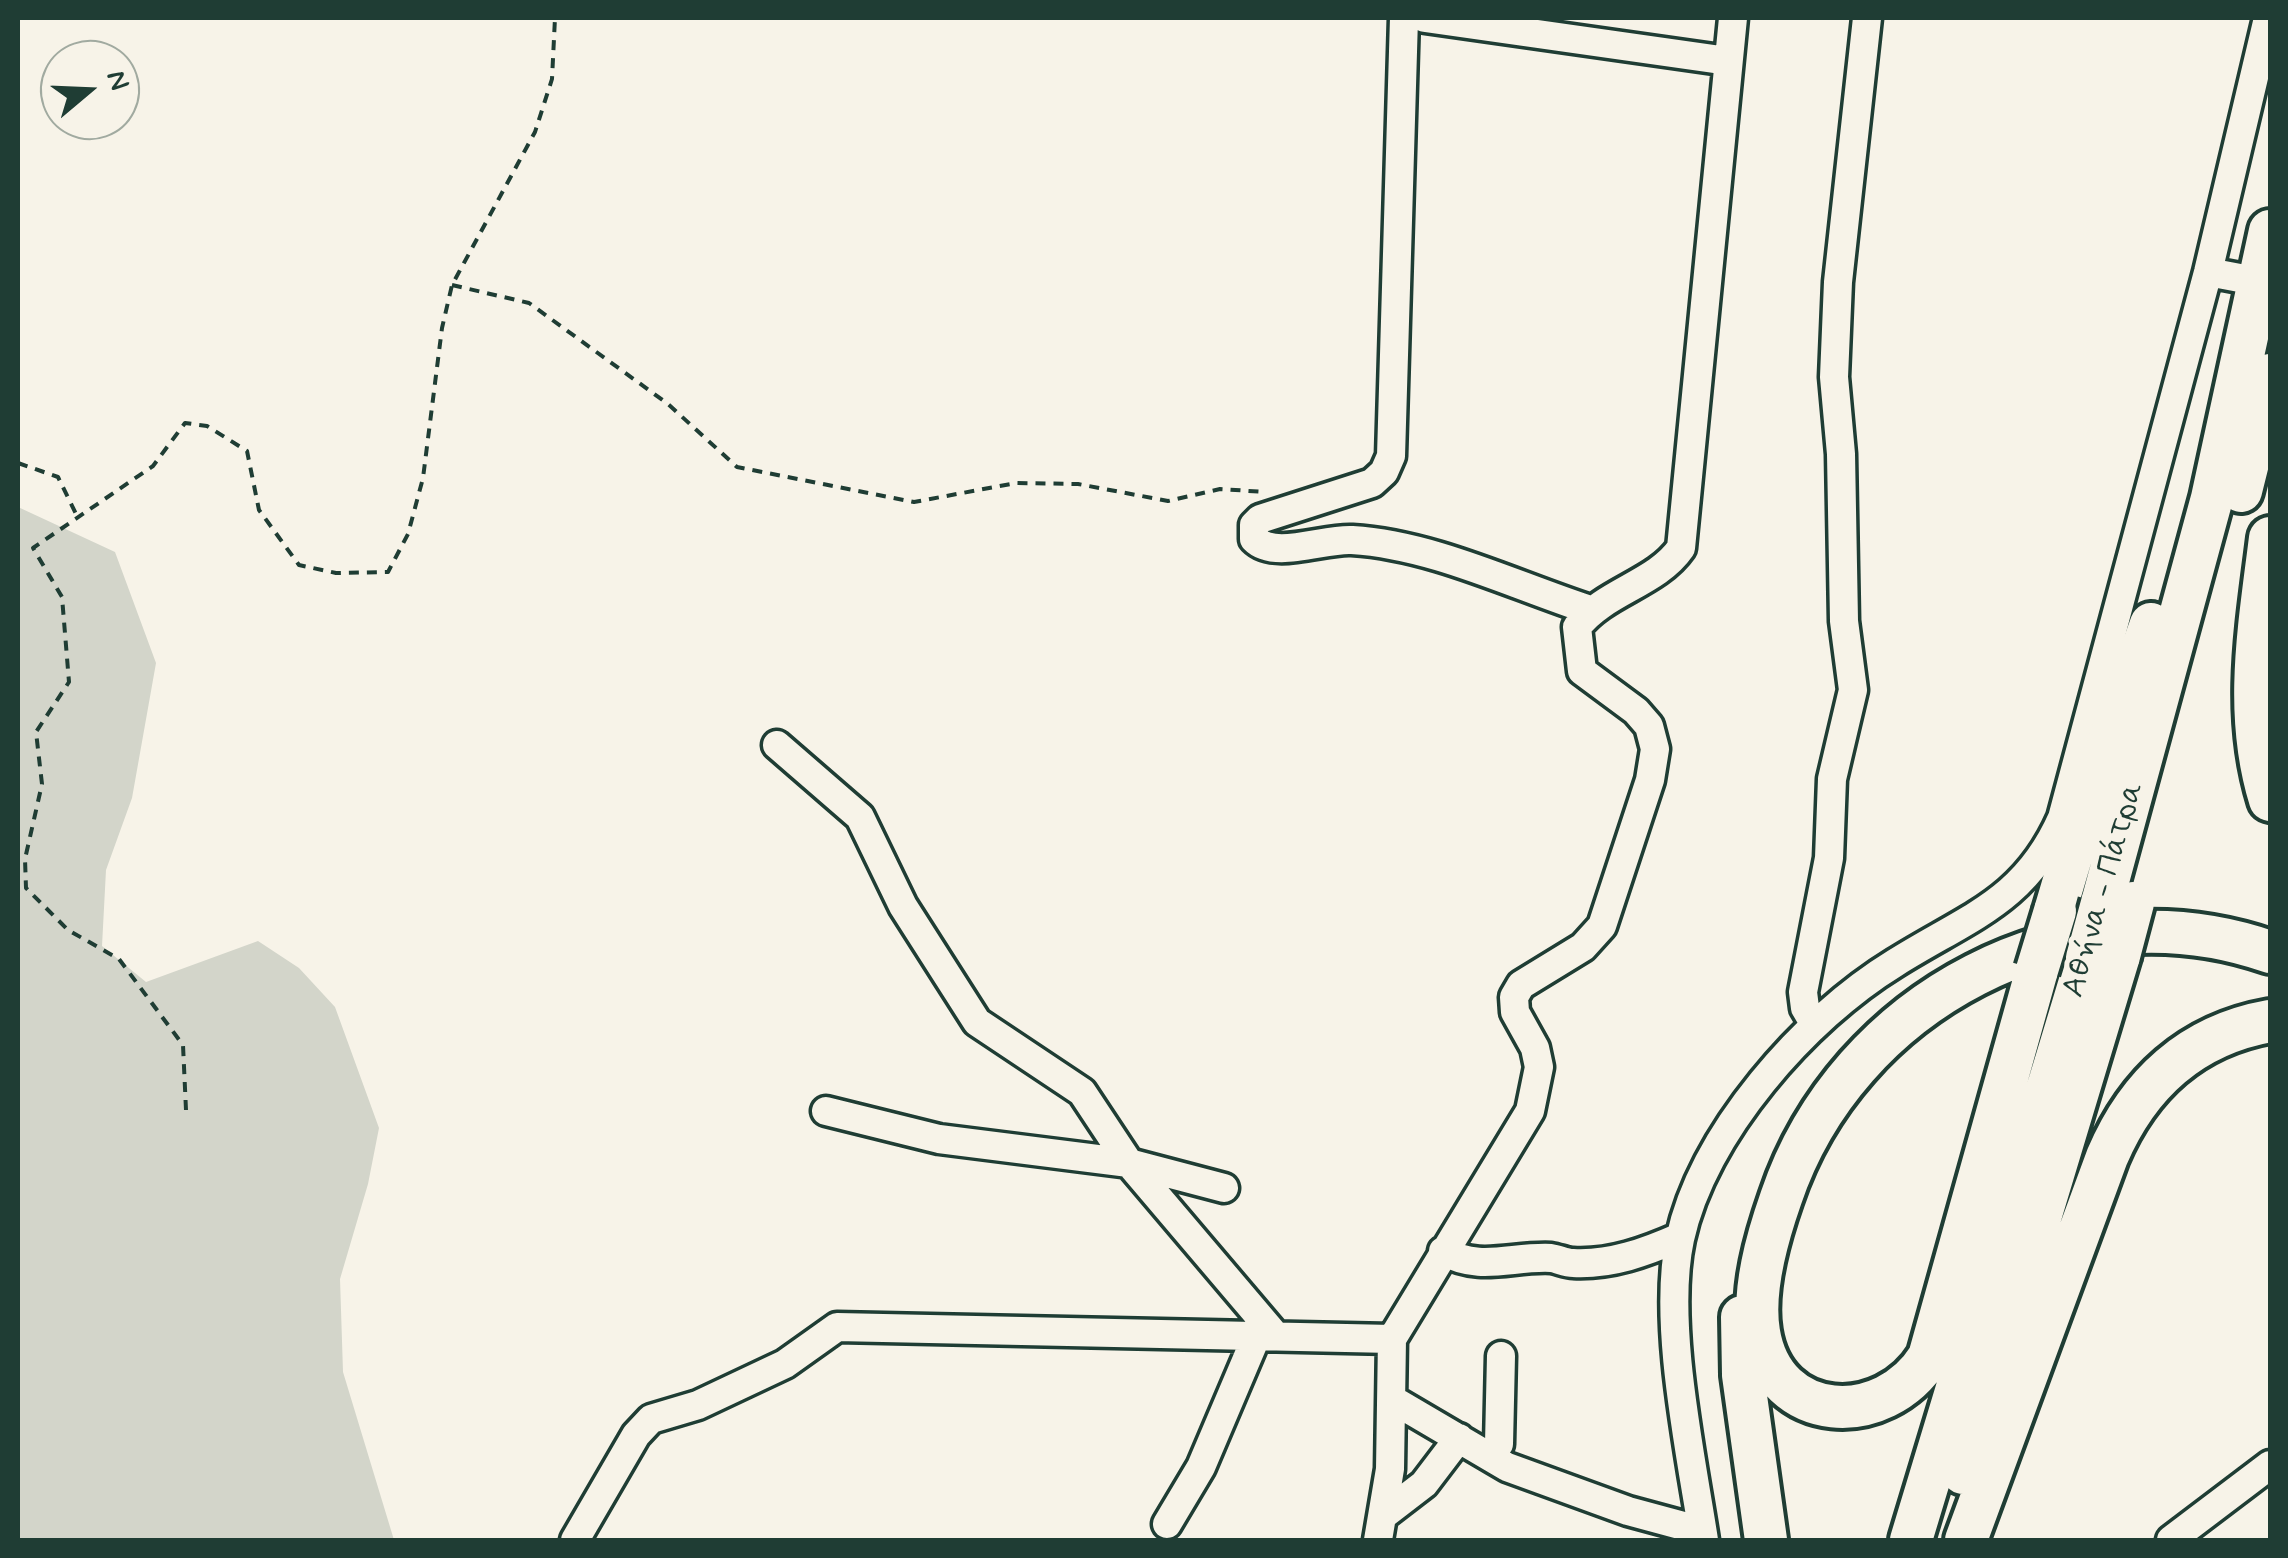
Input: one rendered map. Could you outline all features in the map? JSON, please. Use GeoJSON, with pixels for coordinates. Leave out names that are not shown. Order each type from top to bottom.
{"type":"FeatureCollection","features":[{"type":"Feature","properties":{"kind":"highway","name":"Αθήνα - Πάτρα"},"geometry":{"type":"LineString","coordinates":[[1942,1540],[2117,903],[2270,232]]}},
{"type":"Feature","properties":{"kind":"highway","name":"Αθήνα - Πάτρα"},"geometry":{"type":"LineString","coordinates":[[2117,903],[2270,375]]}},
{"type":"Feature","properties":{"kind":"highway"},"geometry":{"type":"LineString","coordinates":[[2212,498],[2170,568],[2086,806],[2056,912],[2037,970],[1929,1357],[1904,1389],[1866,1407],[1846,1408],[1806,1398],[1774,1370],[1759,1332],[1767,1246],[1786,1184],[1814,1124],[1852,1071],[1888,1032],[1930,1000],[1976,973],[2054,945],[2144,932],[2223,940],[2270,952]]}},
{"type":"Feature","properties":{"kind":"highway"},"geometry":{"type":"LineString","coordinates":[[2270,538],[2254,697],[2256,739],[2270,800]]}},
{"type":"Feature","properties":{"kind":"highway"},"geometry":{"type":"LineString","coordinates":[[1766,1540],[1744,1375],[1745,1279],[1770,1179],[1800,1117],[1840,1061],[1880,1018],[1925,983],[1976,954],[2030,934],[2088,921],[2147,914],[2210,920],[2270,934]]}},
{"type":"Feature","properties":{"kind":"highway","name":"Αθήνα - Πάτρα"},"geometry":{"type":"LineString","coordinates":[[1911,1540],[2103,957]]}},
{"type":"Feature","properties":{"kind":"highway"},"geometry":{"type":"LineString","coordinates":[[1966,1540],[2107,1157],[2131,1108],[2158,1076],[2190,1050],[2240,1028],[2270,1021]]}},
{"type":"Feature","properties":{"kind":"street"},"geometry":{"type":"LineString","coordinates":[[1404,18],[1392,456],[1372,483],[1260,520],[1254,526],[1254,539],[1272,548],[1340,539],[1376,543],[1458,563],[1590,610]]}},
{"type":"Feature","properties":{"kind":"street"},"geometry":{"type":"LineString","coordinates":[[1425,18],[1728,61]]}},
{"type":"Feature","properties":{"kind":"street"},"geometry":{"type":"LineString","coordinates":[[1382,1527],[1393,1400],[1392,1339],[1530,1111],[1537,1088],[1535,1048],[1515,1012],[1514,997],[1521,985],[1583,947],[1602,926],[1650,780],[1655,749],[1649,726],[1636,711],[1591,680],[1579,662],[1578,627],[1590,610],[1672,562],[1681,548],[1734,18]]}},
{"type":"Feature","properties":{"kind":"street"},"geometry":{"type":"LineString","coordinates":[[1815,1024],[1805,1008],[1803,992],[1829,858],[1832,779],[1853,690],[1844,621],[1841,454],[1834,378],[1838,282],[1866,18]]}},
{"type":"Feature","properties":{"kind":"street"},"geometry":{"type":"LineString","coordinates":[[1393,1400],[1506,1467],[1703,1536],[1674,1303],[1680,1237],[1722,1141],[1780,1060],[1815,1024],[1882,971],[1998,902],[2045,857],[2062,818],[2208,272],[2268,18]]}},
{"type":"Feature","properties":{"kind":"street"},"geometry":{"type":"LineString","coordinates":[[2208,272],[2246,278]]}},
{"type":"Feature","properties":{"kind":"street"},"geometry":{"type":"LineString","coordinates":[[777,746],[860,817],[904,906],[976,1022],[1082,1092],[1129,1163],[1266,1335]]}},
{"type":"Feature","properties":{"kind":"street"},"geometry":{"type":"LineString","coordinates":[[826,1110],[939,1139],[1129,1163],[1224,1188]]}},
{"type":"Feature","properties":{"kind":"street"},"geometry":{"type":"LineString","coordinates":[[1443,1251],[1461,1261],[1476,1263],[1553,1258],[1570,1264],[1624,1258],[1680,1237]]}},
{"type":"Feature","properties":{"kind":"street"},"geometry":{"type":"LineString","coordinates":[[576,1540],[636,1435],[650,1419],[698,1405],[785,1364],[837,1327],[1392,1339]]}},
{"type":"Feature","properties":{"kind":"street"},"geometry":{"type":"LineString","coordinates":[[1167,1524],[1266,1335]]}},
{"type":"Feature","properties":{"kind":"street"},"geometry":{"type":"LineString","coordinates":[[1486,1455],[1499,1444],[1501,1356]]}},
{"type":"Feature","properties":{"kind":"street"},"geometry":{"type":"LineString","coordinates":[[1382,1527],[1424,1484],[1459,1438]]}},
{"type":"Feature","properties":{"kind":"street"},"geometry":{"type":"LineString","coordinates":[[2171,1540],[2270,1465]]}},
{"type":"Feature","properties":{"kind":"path"},"geometry":{"type":"LineString","coordinates":[[186,1110],[183,1044],[119,959],[68,930],[26,888],[25,860],[42,784],[36,732],[69,682],[62,597],[32,548],[152,466],[184,423],[206,426],[247,451],[259,510],[299,564],[336,573],[388,572],[408,534],[423,478],[442,328],[452,285],[535,132],[552,79],[556,18]]}},
{"type":"Feature","properties":{"kind":"path"},"geometry":{"type":"LineString","coordinates":[[452,285],[530,303],[668,404],[737,467],[914,502],[1016,483],[1078,484],[1168,501],[1220,489],[1277,493]]}},
{"type":"Feature","properties":{"kind":"path"},"geometry":{"type":"LineString","coordinates":[[18,462],[58,477],[78,518]]}},
{"type":"Feature","properties":{"kind":"shaded area"},"geometry":{"type":"Polygon","coordinates":[[[18,507],[115,552],[156,663],[132,798],[106,870],[102,946],[146,982],[258,941],[299,968],[335,1007],[379,1128],[368,1184],[340,1279],[343,1372],[394,1540],[18,1540],[18,507]]]}}]}
